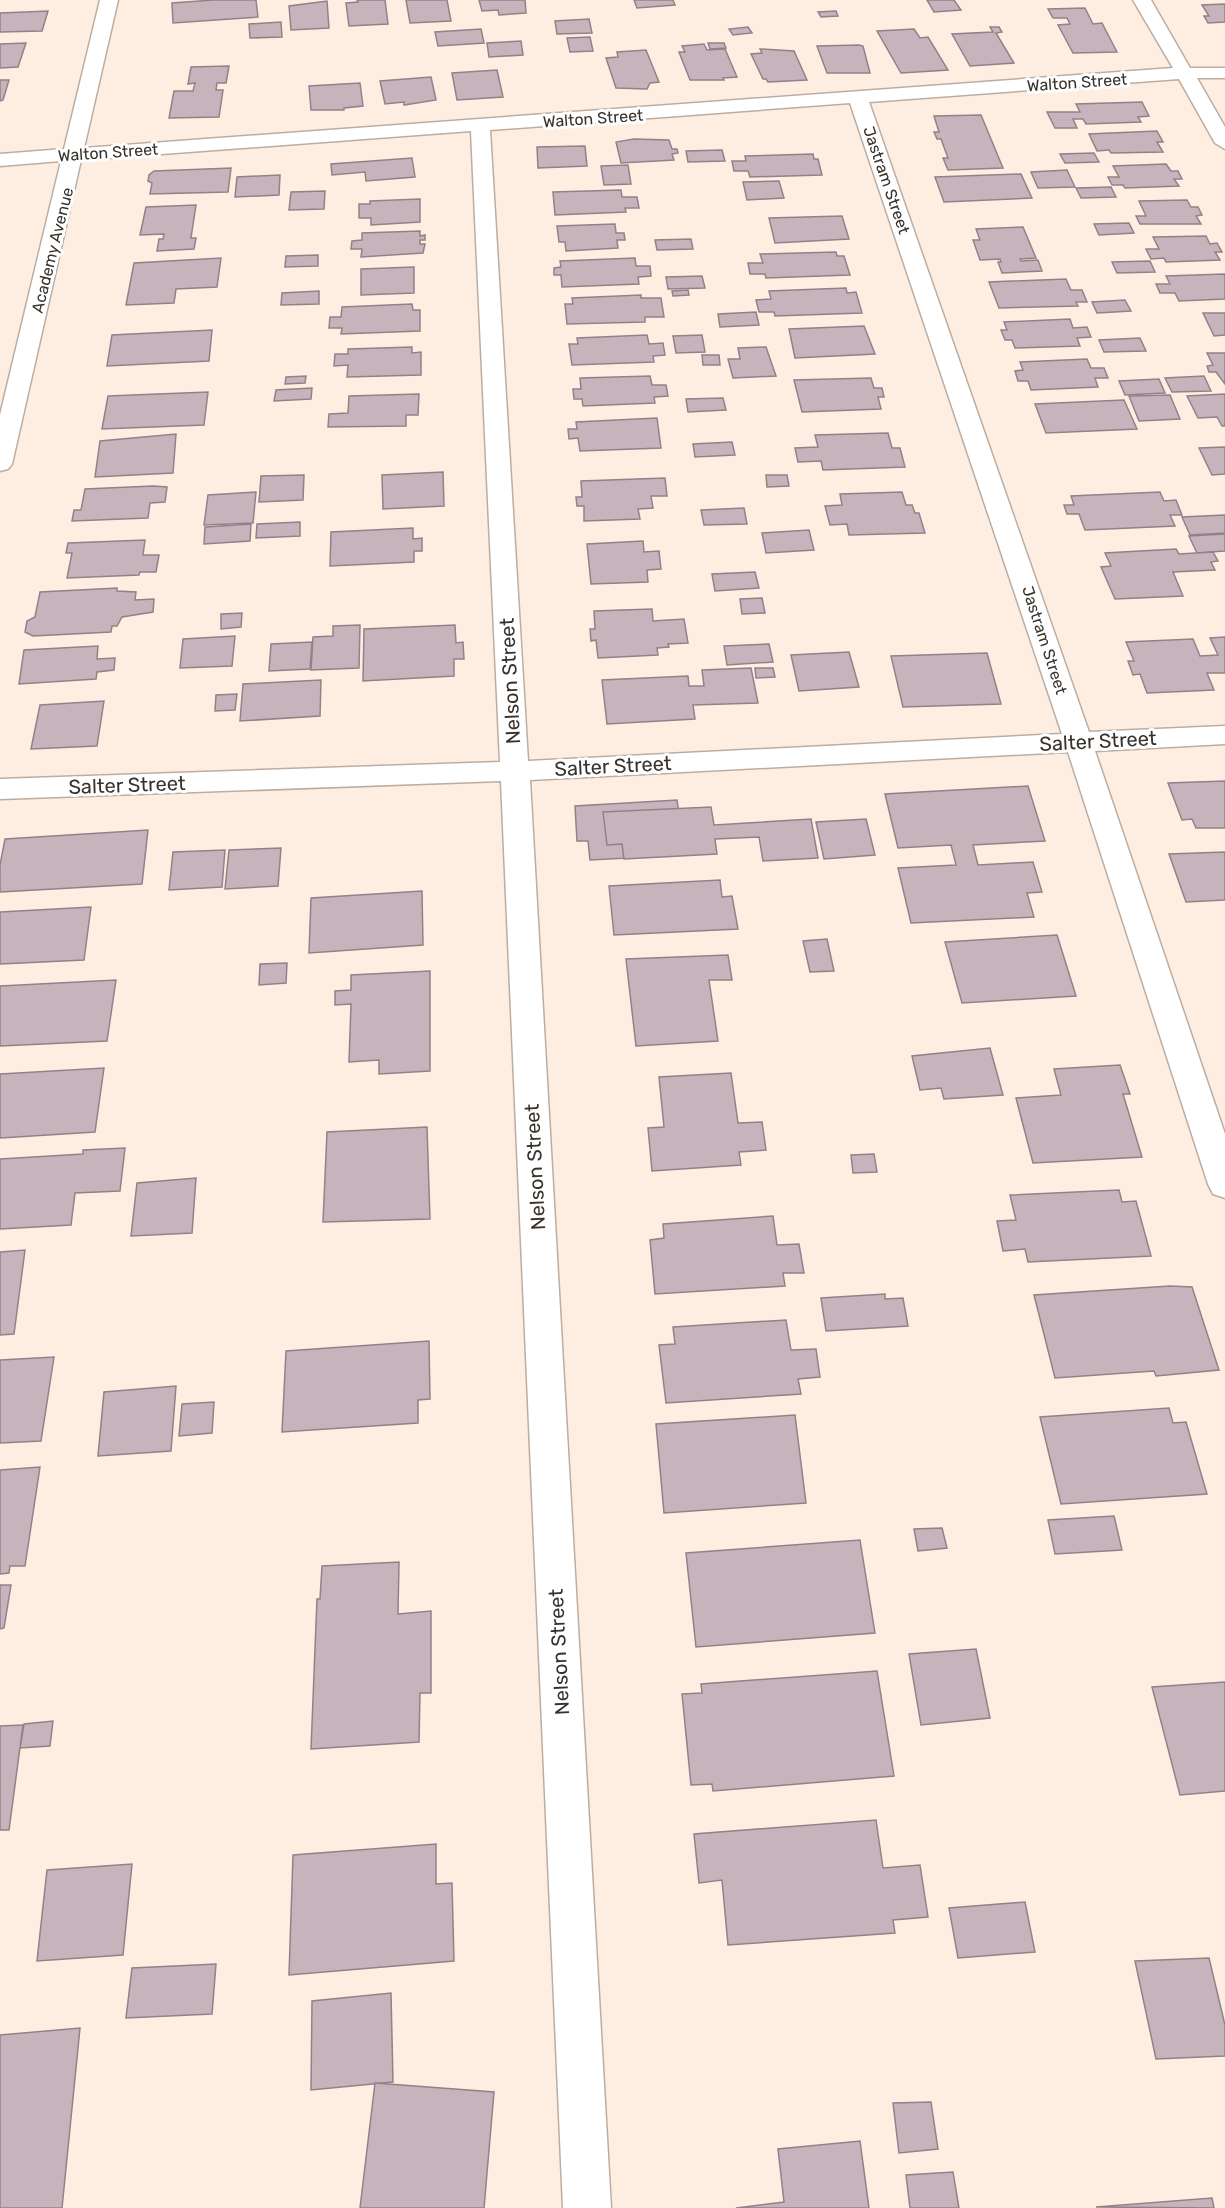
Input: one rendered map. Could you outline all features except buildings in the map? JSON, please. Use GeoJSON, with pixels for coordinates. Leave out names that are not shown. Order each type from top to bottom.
{"type":"FeatureCollection","features":[{"type":"Feature","properties":{"kind":"street","name":"Academy Avenue"},"geometry":{"type":"LineString","coordinates":[[0,464],[110,0]]}},
{"type":"Feature","properties":{"kind":"street"},"geometry":{"type":"LineString","coordinates":[[1142,0],[1225,143]]}},
{"type":"Feature","properties":{"kind":"street","name":"Walton Street"},"geometry":{"type":"LineString","coordinates":[[0,160],[1185,74],[1225,73]]}},
{"type":"Feature","properties":{"kind":"street","name":"Jastram Street"},"geometry":{"type":"LineString","coordinates":[[858,98],[1078,742],[1225,1184]]}},
{"type":"Feature","properties":{"kind":"street","name":"Nelson Street"},"geometry":{"type":"LineString","coordinates":[[480,126],[515,771],[586,2208]]}},
{"type":"Feature","properties":{"kind":"street","name":"Salter Street"},"geometry":{"type":"LineString","coordinates":[[0,789],[515,771],[1225,735]]}}]}
